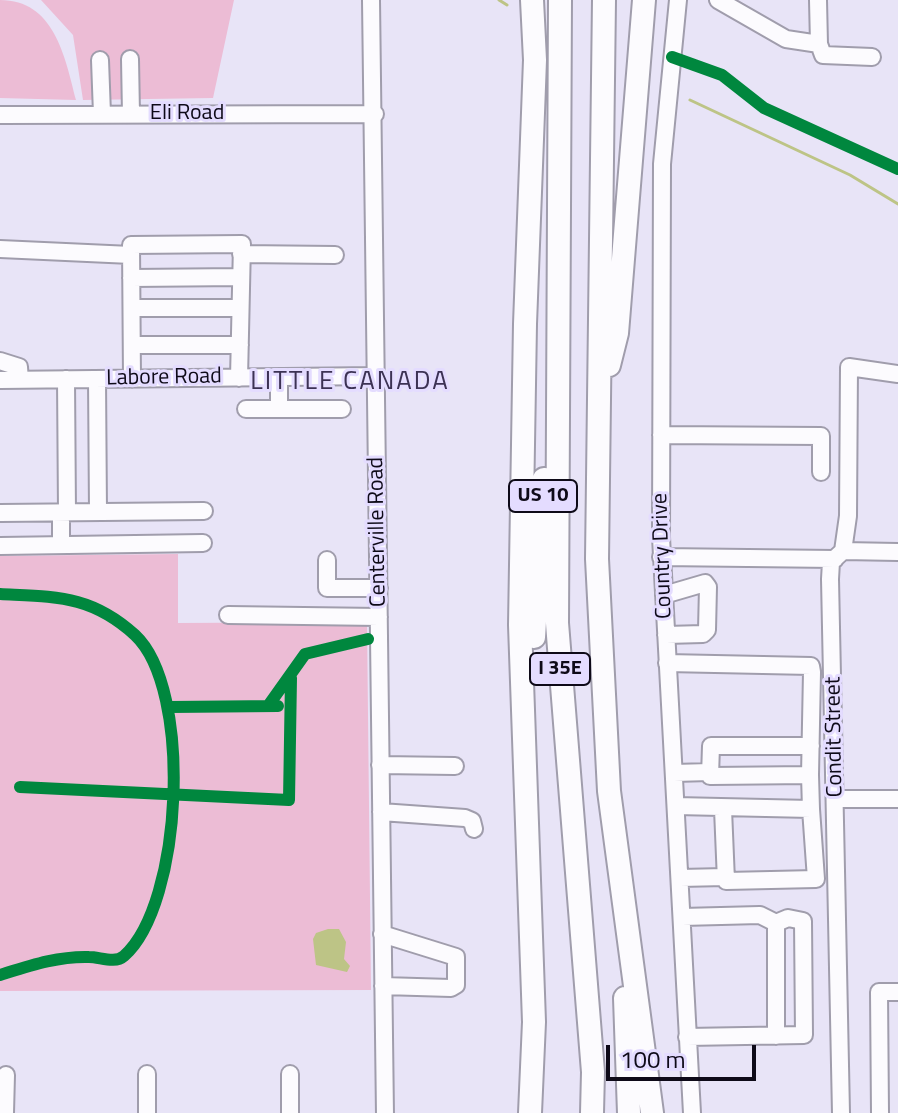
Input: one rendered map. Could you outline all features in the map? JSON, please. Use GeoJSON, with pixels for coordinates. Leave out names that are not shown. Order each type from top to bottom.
{"type":"FeatureCollection","features":[{"type":"Feature","properties":{"kind":"highway"},"geometry":{"type":"LineString","coordinates":[[526,769],[520,625],[525,324],[535,60],[532,0]]}},
{"type":"Feature","properties":{"kind":"highway","name":"I 35E"},"geometry":{"type":"LineString","coordinates":[[560,0],[557,623],[593,1072],[592,1113]]}},
{"type":"Feature","properties":{"kind":"highway","name":"I 35E"},"geometry":{"type":"LineString","coordinates":[[604,0],[597,575],[609,791],[621,900],[629,1113]]}},
{"type":"Feature","properties":{"kind":"highway"},"geometry":{"type":"LineString","coordinates":[[600,405],[617,333],[644,0]]}},
{"type":"Feature","properties":{"kind":"highway","name":"US 10"},"geometry":{"type":"LineString","coordinates":[[530,1113],[534,1022],[526,769],[559,223]]}},
{"type":"Feature","properties":{"kind":"highway"},"geometry":{"type":"LineString","coordinates":[[621,900],[652,1113]]}},
{"type":"Feature","properties":{"kind":"highway"},"geometry":{"type":"LineString","coordinates":[[514,1113],[531,965]]}},
{"type":"Feature","properties":{"kind":"street","name":"Centerville Road"},"geometry":{"type":"LineString","coordinates":[[371,0],[375,114],[385,1113]]}},
{"type":"Feature","properties":{"kind":"street","name":"Country Drive"},"geometry":{"type":"LineString","coordinates":[[678,0],[662,164],[661,557],[692,1113]]}},
{"type":"Feature","properties":{"kind":"street"},"geometry":{"type":"LineString","coordinates":[[718,0],[786,39],[819,44]]}},
{"type":"Feature","properties":{"kind":"street"},"geometry":{"type":"LineString","coordinates":[[818,0],[819,44],[823,55],[872,57]]}},
{"type":"Feature","properties":{"kind":"street"},"geometry":{"type":"LineString","coordinates":[[130,59],[131,114]]}},
{"type":"Feature","properties":{"kind":"street"},"geometry":{"type":"LineString","coordinates":[[100,60],[102,114]]}},
{"type":"Feature","properties":{"kind":"street","name":"Eli Road"},"geometry":{"type":"LineString","coordinates":[[0,115],[375,114]]}},
{"type":"Feature","properties":{"kind":"street"},"geometry":{"type":"LineString","coordinates":[[132,379],[131,245],[242,244],[239,378]]}},
{"type":"Feature","properties":{"kind":"street"},"geometry":{"type":"LineString","coordinates":[[0,249],[131,255]]}},
{"type":"Feature","properties":{"kind":"street"},"geometry":{"type":"LineString","coordinates":[[241,254],[335,255]]}},
{"type":"Feature","properties":{"kind":"street"},"geometry":{"type":"LineString","coordinates":[[131,278],[241,277]]}},
{"type":"Feature","properties":{"kind":"street"},"geometry":{"type":"LineString","coordinates":[[132,308],[240,308]]}},
{"type":"Feature","properties":{"kind":"street"},"geometry":{"type":"LineString","coordinates":[[132,345],[240,345]]}},
{"type":"Feature","properties":{"kind":"street"},"geometry":{"type":"LineString","coordinates":[[0,361],[19,367],[20,380]]}},
{"type":"Feature","properties":{"kind":"street","name":"Condit Street"},"geometry":{"type":"LineString","coordinates":[[841,1113],[831,562],[839,555],[848,516],[849,367],[898,374]]}},
{"type":"Feature","properties":{"kind":"street","name":"Labore Road"},"geometry":{"type":"LineString","coordinates":[[0,380],[377,376]]}},
{"type":"Feature","properties":{"kind":"street"},"geometry":{"type":"LineString","coordinates":[[279,377],[279,409]]}},
{"type":"Feature","properties":{"kind":"street"},"geometry":{"type":"LineString","coordinates":[[61,545],[66,379]]}},
{"type":"Feature","properties":{"kind":"street"},"geometry":{"type":"LineString","coordinates":[[97,379],[98,512]]}},
{"type":"Feature","properties":{"kind":"street"},"geometry":{"type":"LineString","coordinates":[[246,409],[342,409]]}},
{"type":"Feature","properties":{"kind":"street"},"geometry":{"type":"LineString","coordinates":[[661,435],[821,436],[821,472]]}},
{"type":"Feature","properties":{"kind":"street"},"geometry":{"type":"LineString","coordinates":[[0,513],[204,511]]}},
{"type":"Feature","properties":{"kind":"street"},"geometry":{"type":"LineString","coordinates":[[0,546],[203,543]]}},
{"type":"Feature","properties":{"kind":"street"},"geometry":{"type":"LineString","coordinates":[[661,557],[898,552]]}},
{"type":"Feature","properties":{"kind":"street"},"geometry":{"type":"LineString","coordinates":[[327,560],[327,588],[379,588]]}},
{"type":"Feature","properties":{"kind":"street"},"geometry":{"type":"LineString","coordinates":[[664,595],[705,583],[708,587],[707,630],[703,634],[666,635]]}},
{"type":"Feature","properties":{"kind":"street"},"geometry":{"type":"LineString","coordinates":[[228,615],[379,617]]}},
{"type":"Feature","properties":{"kind":"street"},"geometry":{"type":"LineString","coordinates":[[667,663],[811,666],[810,775],[816,879],[726,881],[723,809]]}},
{"type":"Feature","properties":{"kind":"street"},"geometry":{"type":"LineString","coordinates":[[810,775],[710,776],[710,772],[711,746],[811,746]]}},
{"type":"Feature","properties":{"kind":"street"},"geometry":{"type":"LineString","coordinates":[[380,765],[455,766]]}},
{"type":"Feature","properties":{"kind":"street"},"geometry":{"type":"LineString","coordinates":[[674,773],[710,772]]}},
{"type":"Feature","properties":{"kind":"street"},"geometry":{"type":"LineString","coordinates":[[836,799],[898,799]]}},
{"type":"Feature","properties":{"kind":"street"},"geometry":{"type":"LineString","coordinates":[[676,806],[811,809]]}},
{"type":"Feature","properties":{"kind":"street"},"geometry":{"type":"LineString","coordinates":[[381,812],[465,818],[472,821],[474,829]]}},
{"type":"Feature","properties":{"kind":"street"},"geometry":{"type":"LineString","coordinates":[[680,878],[725,877]]}},
{"type":"Feature","properties":{"kind":"street"},"geometry":{"type":"LineString","coordinates":[[682,917],[760,915],[776,923],[788,918],[803,921],[804,1035],[687,1037]]}},
{"type":"Feature","properties":{"kind":"street"},"geometry":{"type":"LineString","coordinates":[[776,923],[776,1036]]}},
{"type":"Feature","properties":{"kind":"street"},"geometry":{"type":"LineString","coordinates":[[382,934],[456,957],[456,985],[451,988],[383,986]]}},
{"type":"Feature","properties":{"kind":"street"},"geometry":{"type":"LineString","coordinates":[[898,992],[879,992],[880,1109],[898,1106]]}},
{"type":"Feature","properties":{"kind":"street"},"geometry":{"type":"LineString","coordinates":[[147,1074],[147,1113]]}},
{"type":"Feature","properties":{"kind":"street"},"geometry":{"type":"LineString","coordinates":[[290,1074],[290,1113]]}},
{"type":"Feature","properties":{"kind":"street"},"geometry":{"type":"LineString","coordinates":[[5,1113],[6,1075]]}},
{"type":"Feature","properties":{"kind":"shaded area"},"geometry":{"type":"Polygon","coordinates":[[[0,0],[18,2],[33,9],[45,20],[61,49],[76,100],[0,98],[0,0]]]}},
{"type":"Feature","properties":{"kind":"shaded area"},"geometry":{"type":"Polygon","coordinates":[[[41,0],[234,0],[213,98],[83,100],[73,35],[41,0]]]}},
{"type":"Feature","properties":{"kind":"shaded area"},"geometry":{"type":"Polygon","coordinates":[[[178,554],[178,623],[367,622],[371,990],[0,991],[0,556],[178,554]]]}},
{"type":"Feature","properties":{"kind":"shaded area"},"geometry":{"type":"Polygon","coordinates":[[[339,929],[346,942],[344,959],[350,966],[347,972],[316,965],[313,939],[316,933],[339,929]]]}},
{"type":"Feature","properties":{"kind":"waterway"},"geometry":{"type":"LineString","coordinates":[[499,0],[507,5]]}},
{"type":"Feature","properties":{"kind":"waterway"},"geometry":{"type":"LineString","coordinates":[[690,100],[850,175],[898,204]]}},
{"type":"Feature","properties":{"kind":"cycle path"},"geometry":{"type":"LineString","coordinates":[[672,57],[722,75],[764,108],[898,169]]}},
{"type":"Feature","properties":{"kind":"cycle path"},"geometry":{"type":"LineString","coordinates":[[0,594],[56,598],[88,605],[135,635],[154,662],[166,701],[173,747],[169,846],[159,892],[144,929],[124,956],[112,960],[66,958],[0,975]]}},
{"type":"Feature","properties":{"kind":"cycle path"},"geometry":{"type":"LineString","coordinates":[[268,706],[305,654],[368,639]]}},
{"type":"Feature","properties":{"kind":"cycle path"},"geometry":{"type":"LineString","coordinates":[[20,787],[289,800],[291,678]]}},
{"type":"Feature","properties":{"kind":"cycle path"},"geometry":{"type":"LineString","coordinates":[[170,707],[278,706]]}},
{"type":"Feature","properties":{"kind":"district","name":"LITTLE CANADA"},"geometry":{"type":"Point","coordinates":[350,383]}}]}
